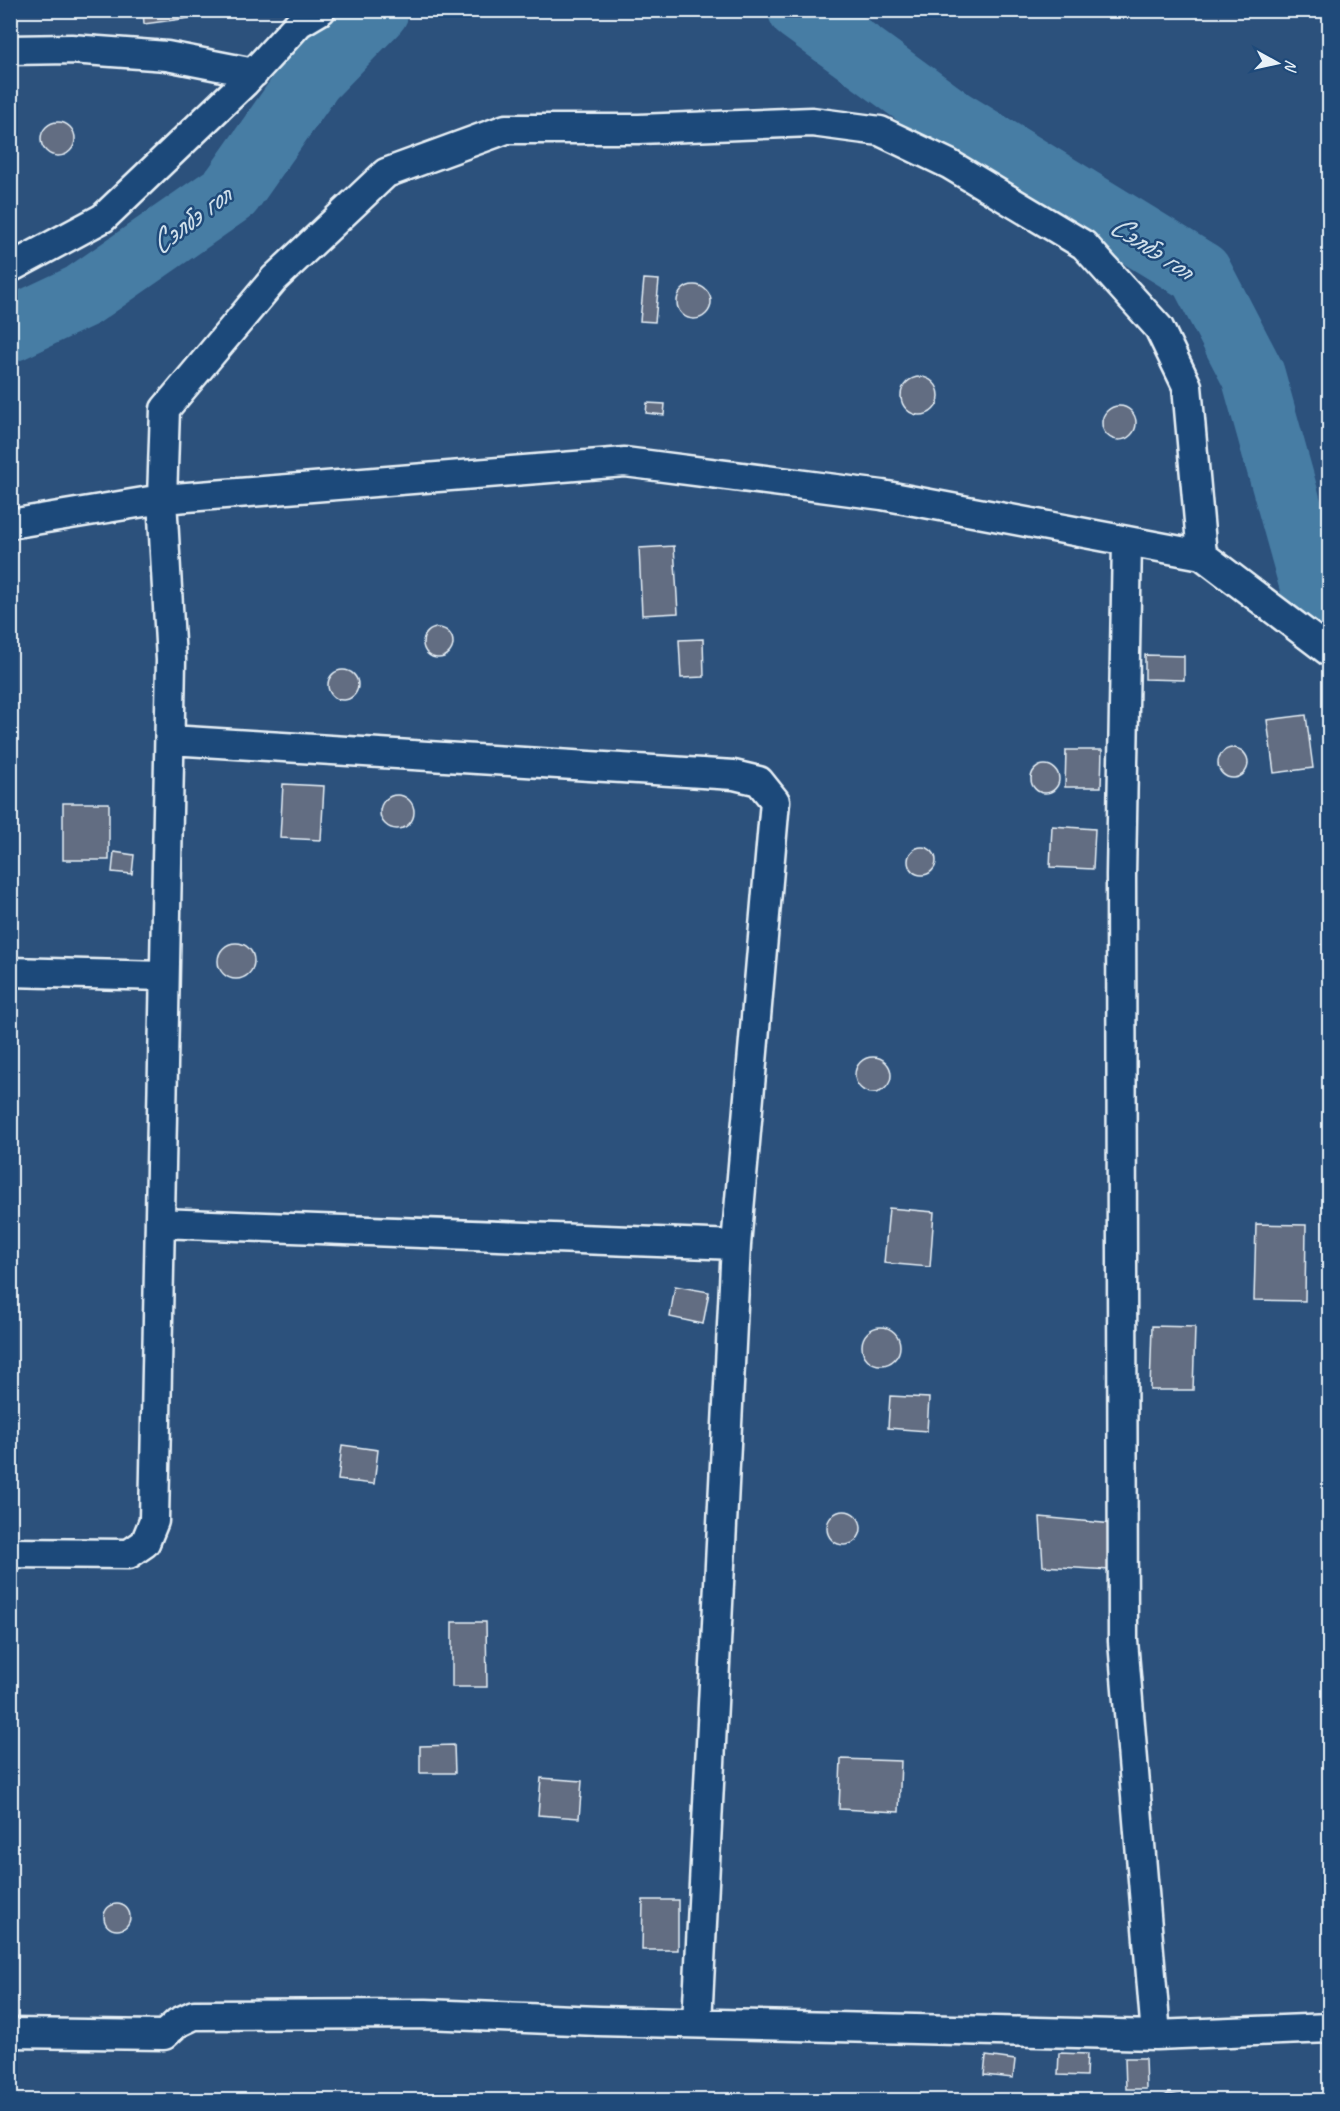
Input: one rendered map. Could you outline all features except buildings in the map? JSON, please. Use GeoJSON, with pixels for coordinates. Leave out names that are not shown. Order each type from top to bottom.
{"type":"FeatureCollection","features":[{"type":"Feature","properties":{"kind":"street"},"geometry":{"type":"LineString","coordinates":[[10,268],[103,218],[254,73],[299,23],[321,10]]}},
{"type":"Feature","properties":{"kind":"street"},"geometry":{"type":"LineString","coordinates":[[10,50],[71,49],[166,56],[254,73]]}},
{"type":"Feature","properties":{"kind":"street"},"geometry":{"type":"LineString","coordinates":[[10,1553],[129,1554],[145,1543],[154,1521],[171,660],[162,499],[165,409],[274,279],[386,173],[506,129],[639,129],[812,122],[880,131],[949,164],[1084,245],[1159,328],[1187,386],[1202,555]]}},
{"type":"Feature","properties":{"kind":"street"},"geometry":{"type":"LineString","coordinates":[[10,524],[162,499],[625,462],[882,495],[1202,555],[1329,652]]}},
{"type":"Feature","properties":{"kind":"street"},"geometry":{"type":"LineString","coordinates":[[1127,541],[1121,875],[1123,1641],[1156,2035]]}},
{"type":"Feature","properties":{"kind":"street"},"geometry":{"type":"LineString","coordinates":[[170,740],[734,775],[759,781],[775,801],[736,1245],[697,2024]]}},
{"type":"Feature","properties":{"kind":"street"},"geometry":{"type":"LineString","coordinates":[[10,972],[164,976]]}},
{"type":"Feature","properties":{"kind":"street"},"geometry":{"type":"LineString","coordinates":[[160,1223],[736,1245]]}},
{"type":"Feature","properties":{"kind":"street"},"geometry":{"type":"LineString","coordinates":[[10,2033],[164,2035],[177,2024],[194,2015],[426,2014],[697,2024],[1156,2035],[1329,2028]]}},
{"type":"Feature","properties":{"kind":"waterway","name":"Сэлбэ гол"},"geometry":{"type":"LineString","coordinates":[[10,330],[82,296],[231,192],[311,78],[377,10]]}},
{"type":"Feature","properties":{"kind":"waterway","name":"Сэлбэ гол"},"geometry":{"type":"LineString","coordinates":[[800,10],[952,121],[1200,273],[1253,375],[1317,605],[1330,614]]}}]}
